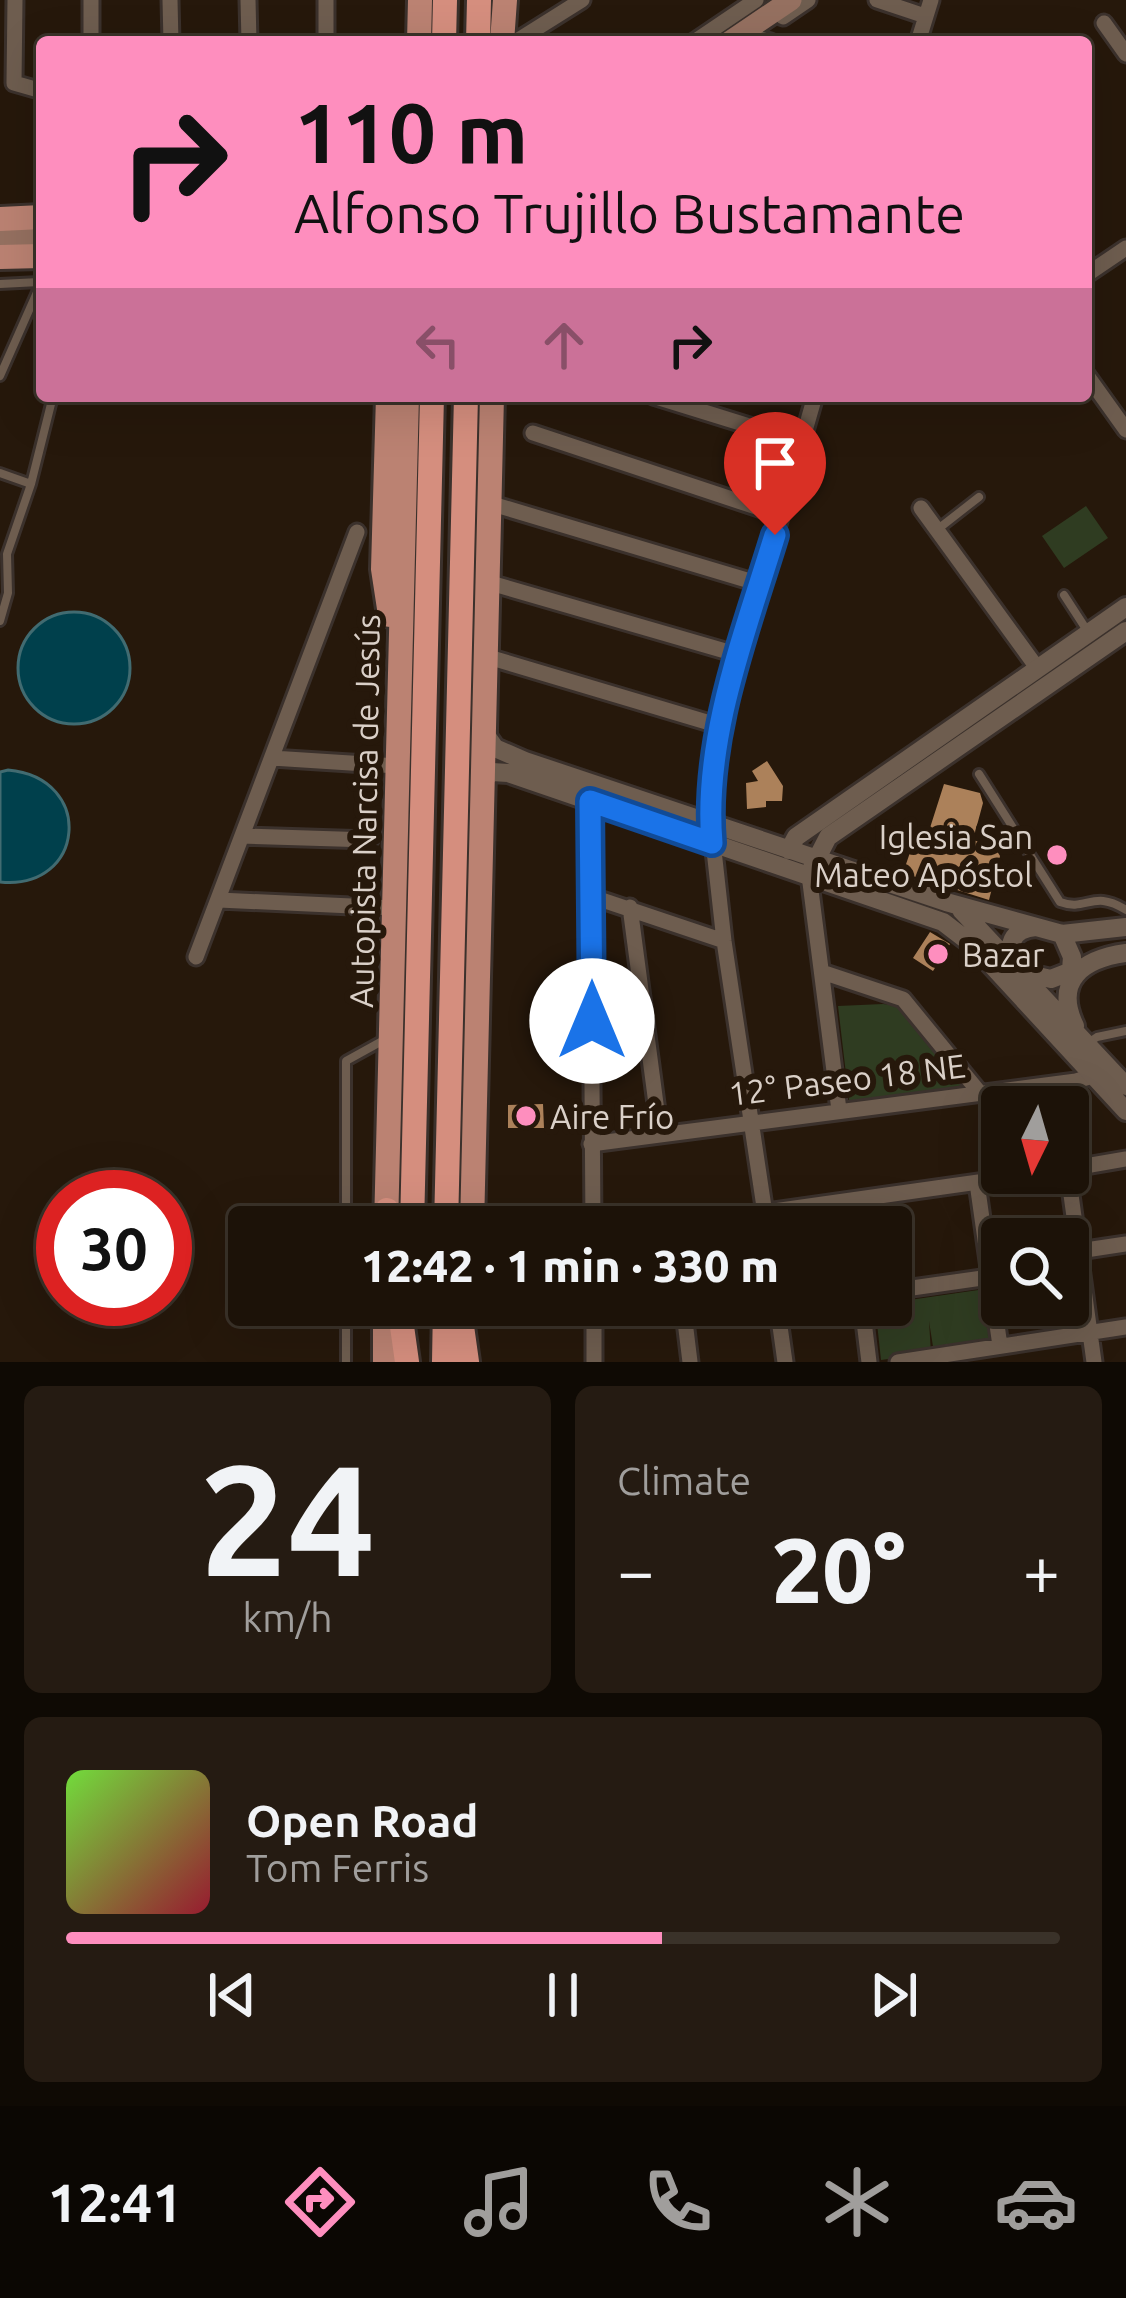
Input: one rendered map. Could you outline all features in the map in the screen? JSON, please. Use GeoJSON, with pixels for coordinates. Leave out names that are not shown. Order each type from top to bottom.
{"type":"FeatureCollection","features":[{"type":"Feature","properties":{"kind":"highway"},"geometry":{"type":"LineString","coordinates":[[444,36],[446,0]]}},
{"type":"Feature","properties":{"kind":"highway"},"geometry":{"type":"LineString","coordinates":[[479,6],[482,36]]}},
{"type":"Feature","properties":{"kind":"highway","name":"Autopista Narcisa de Jesús"},"geometry":{"type":"LineString","coordinates":[[413,1206],[432,402]]}},
{"type":"Feature","properties":{"kind":"highway"},"geometry":{"type":"LineString","coordinates":[[446,1206],[466,402]]}},
{"type":"Feature","properties":{"kind":"highway"},"geometry":{"type":"LineString","coordinates":[[402,1326],[408,1362]]}},
{"type":"Feature","properties":{"kind":"highway"},"geometry":{"type":"LineString","coordinates":[[408,1362],[410,1326]]}},
{"type":"Feature","properties":{"kind":"highway"},"geometry":{"type":"LineString","coordinates":[[444,1362],[445,1326]]}},
{"type":"Feature","properties":{"kind":"highway"},"geometry":{"type":"LineString","coordinates":[[462,1326],[468,1362]]}},
{"type":"Feature","properties":{"kind":"main road"},"geometry":{"type":"LineString","coordinates":[[502,36],[505,0]]}},
{"type":"Feature","properties":{"kind":"main road"},"geometry":{"type":"LineString","coordinates":[[721,36],[774,2]]}},
{"type":"Feature","properties":{"kind":"main road"},"geometry":{"type":"LineString","coordinates":[[736,36],[774,2]]}},
{"type":"Feature","properties":{"kind":"main road"},"geometry":{"type":"LineString","coordinates":[[0,219],[36,217]]}},
{"type":"Feature","properties":{"kind":"main road"},"geometry":{"type":"LineString","coordinates":[[0,237],[36,240]]}},
{"type":"Feature","properties":{"kind":"main road"},"geometry":{"type":"LineString","coordinates":[[0,247],[36,241]]}},
{"type":"Feature","properties":{"kind":"main road"},"geometry":{"type":"LineString","coordinates":[[0,257],[36,271]]}},
{"type":"Feature","properties":{"kind":"main road"},"geometry":{"type":"LineString","coordinates":[[388,402],[383,569],[399,678]]}},
{"type":"Feature","properties":{"kind":"main road","name":"Autopista Narcisa de Jesús"},"geometry":{"type":"LineString","coordinates":[[387,1206],[407,402]]}},
{"type":"Feature","properties":{"kind":"main road"},"geometry":{"type":"LineString","coordinates":[[472,1206],[492,402]]}},
{"type":"Feature","properties":{"kind":"main road"},"geometry":{"type":"LineString","coordinates":[[385,1326],[385,1362]]}},
{"type":"Feature","properties":{"kind":"main road"},"geometry":{"type":"LineString","coordinates":[[468,1362],[469,1326]]}},
{"type":"Feature","properties":{"kind":"street"},"geometry":{"type":"LineString","coordinates":[[15,0],[14,83],[36,89]]}},
{"type":"Feature","properties":{"kind":"street"},"geometry":{"type":"LineString","coordinates":[[91,0],[91,36]]}},
{"type":"Feature","properties":{"kind":"street"},"geometry":{"type":"LineString","coordinates":[[170,0],[171,36]]}},
{"type":"Feature","properties":{"kind":"street"},"geometry":{"type":"LineString","coordinates":[[248,0],[249,36]]}},
{"type":"Feature","properties":{"kind":"street"},"geometry":{"type":"LineString","coordinates":[[326,0],[326,36]]}},
{"type":"Feature","properties":{"kind":"street"},"geometry":{"type":"LineString","coordinates":[[525,36],[582,0]]}},
{"type":"Feature","properties":{"kind":"street"},"geometry":{"type":"LineString","coordinates":[[754,36],[808,0]]}},
{"type":"Feature","properties":{"kind":"street"},"geometry":{"type":"LineString","coordinates":[[877,0],[928,8]]}},
{"type":"Feature","properties":{"kind":"street"},"geometry":{"type":"LineString","coordinates":[[706,36],[774,2]]}},
{"type":"Feature","properties":{"kind":"street"},"geometry":{"type":"LineString","coordinates":[[1104,23],[1124,47]]}},
{"type":"Feature","properties":{"kind":"street"},"geometry":{"type":"LineString","coordinates":[[1092,271],[1126,248]]}},
{"type":"Feature","properties":{"kind":"street"},"geometry":{"type":"LineString","coordinates":[[1092,382],[1126,430]]}},
{"type":"Feature","properties":{"kind":"street"},"geometry":{"type":"LineString","coordinates":[[672,402],[801,442]]}},
{"type":"Feature","properties":{"kind":"street"},"geometry":{"type":"LineString","coordinates":[[764,1206],[712,833],[720,726],[813,402]]}},
{"type":"Feature","properties":{"kind":"street"},"geometry":{"type":"LineString","coordinates":[[533,433],[780,515]]}},
{"type":"Feature","properties":{"kind":"street"},"geometry":{"type":"LineString","coordinates":[[489,503],[760,584]]}},
{"type":"Feature","properties":{"kind":"street"},"geometry":{"type":"LineString","coordinates":[[921,508],[1038,668]]}},
{"type":"Feature","properties":{"kind":"street"},"geometry":{"type":"LineString","coordinates":[[196,957],[357,532]]}},
{"type":"Feature","properties":{"kind":"street"},"geometry":{"type":"LineString","coordinates":[[487,582],[740,655]]}},
{"type":"Feature","properties":{"kind":"street"},"geometry":{"type":"LineString","coordinates":[[789,850],[796,837],[1126,608]]}},
{"type":"Feature","properties":{"kind":"street"},"geometry":{"type":"LineString","coordinates":[[839,1110],[812,867],[828,837],[1126,631]]}},
{"type":"Feature","properties":{"kind":"street"},"geometry":{"type":"LineString","coordinates":[[485,656],[720,726]]}},
{"type":"Feature","properties":{"kind":"street"},"geometry":{"type":"LineString","coordinates":[[483,731],[495,748],[525,761],[931,916],[973,946],[1102,1072],[1126,1086]]}},
{"type":"Feature","properties":{"kind":"street"},"geometry":{"type":"LineString","coordinates":[[272,758],[397,766]]}},
{"type":"Feature","properties":{"kind":"street"},"geometry":{"type":"LineString","coordinates":[[482,781],[492,772],[508,773],[590,801],[789,850],[812,867],[1063,934],[1126,927]]}},
{"type":"Feature","properties":{"kind":"street"},"geometry":{"type":"LineString","coordinates":[[590,801],[592,1206]]}},
{"type":"Feature","properties":{"kind":"street"},"geometry":{"type":"LineString","coordinates":[[242,836],[370,840]]}},
{"type":"Feature","properties":{"kind":"street"},"geometry":{"type":"LineString","coordinates":[[593,897],[724,941]]}},
{"type":"Feature","properties":{"kind":"street"},"geometry":{"type":"LineString","coordinates":[[219,900],[395,908]]}},
{"type":"Feature","properties":{"kind":"street"},"geometry":{"type":"LineString","coordinates":[[946,902],[964,913],[1084,1040]]}},
{"type":"Feature","properties":{"kind":"street"},"geometry":{"type":"LineString","coordinates":[[630,907],[660,1134]]}},
{"type":"Feature","properties":{"kind":"street"},"geometry":{"type":"LineString","coordinates":[[1036,927],[1020,930],[1010,943],[1010,958],[1020,972],[1040,979],[1074,976],[1098,958],[1126,953]]}},
{"type":"Feature","properties":{"kind":"street"},"geometry":{"type":"LineString","coordinates":[[1063,934],[1074,976],[1070,1014],[1126,1112]]}},
{"type":"Feature","properties":{"kind":"street"},"geometry":{"type":"LineString","coordinates":[[821,973],[903,999],[979,1092]]}},
{"type":"Feature","properties":{"kind":"street","name":"12° Paseo 18 NE"},"geometry":{"type":"LineString","coordinates":[[591,1144],[1102,1072]]}},
{"type":"Feature","properties":{"kind":"street"},"geometry":{"type":"LineString","coordinates":[[1089,1167],[1126,1159]]}},
{"type":"Feature","properties":{"kind":"street"},"geometry":{"type":"LineString","coordinates":[[846,1206],[981,1182]]}},
{"type":"Feature","properties":{"kind":"street"},"geometry":{"type":"LineString","coordinates":[[977,1183],[981,1218]]}},
{"type":"Feature","properties":{"kind":"street"},"geometry":{"type":"LineString","coordinates":[[1089,1249],[1126,1244]]}},
{"type":"Feature","properties":{"kind":"street"},"geometry":{"type":"LineString","coordinates":[[912,1289],[981,1278]]}},
{"type":"Feature","properties":{"kind":"street"},"geometry":{"type":"LineString","coordinates":[[594,1326],[594,1362]]}},
{"type":"Feature","properties":{"kind":"street"},"geometry":{"type":"LineString","coordinates":[[686,1326],[690,1362]]}},
{"type":"Feature","properties":{"kind":"street"},"geometry":{"type":"LineString","coordinates":[[784,1326],[785,1362]]}},
{"type":"Feature","properties":{"kind":"street"},"geometry":{"type":"LineString","coordinates":[[864,1326],[868,1362]]}},
{"type":"Feature","properties":{"kind":"street"},"geometry":{"type":"LineString","coordinates":[[997,1326],[1000,1346]]}},
{"type":"Feature","properties":{"kind":"street"},"geometry":{"type":"LineString","coordinates":[[1088,1326],[1094,1362]]}},
{"type":"Feature","properties":{"kind":"street"},"geometry":{"type":"LineString","coordinates":[[898,1362],[1126,1327]]}},
{"type":"Feature","properties":{"kind":"lane"},"geometry":{"type":"LineString","coordinates":[[0,284],[36,274]]}},
{"type":"Feature","properties":{"kind":"lane"},"geometry":{"type":"LineString","coordinates":[[0,376],[36,286]]}},
{"type":"Feature","properties":{"kind":"lane"},"geometry":{"type":"LineString","coordinates":[[0,621],[8,593],[7,554],[31,484],[51,402]]}},
{"type":"Feature","properties":{"kind":"lane"},"geometry":{"type":"LineString","coordinates":[[0,473],[31,484]]}},
{"type":"Feature","properties":{"kind":"lane"},"geometry":{"type":"LineString","coordinates":[[936,530],[979,497]]}},
{"type":"Feature","properties":{"kind":"lane"},"geometry":{"type":"LineString","coordinates":[[1064,595],[1089,633]]}},
{"type":"Feature","properties":{"kind":"lane"},"geometry":{"type":"LineString","coordinates":[[979,773],[1060,902],[1073,905],[1108,899],[1126,910]]}},
{"type":"Feature","properties":{"kind":"lane"},"geometry":{"type":"LineString","coordinates":[[1084,1040],[1126,1031]]}},
{"type":"Feature","properties":{"kind":"lane"},"geometry":{"type":"LineString","coordinates":[[346,1206],[346,1061],[392,1037]]}},
{"type":"Feature","properties":{"kind":"lane"},"geometry":{"type":"LineString","coordinates":[[346,1326],[346,1362]]}},
{"type":"Feature","properties":{"kind":"green space"},"geometry":{"type":"Polygon","coordinates":[[[1086,506],[1108,538],[1064,568],[1042,536],[1086,506]]]}},
{"type":"Feature","properties":{"kind":"green space"},"geometry":{"type":"Polygon","coordinates":[[[609,1001],[638,1001],[637,1056],[607,1055],[609,1001]]]}},
{"type":"Feature","properties":{"kind":"green space"},"geometry":{"type":"Polygon","coordinates":[[[838,1006],[901,1006],[971,1090],[850,1108],[838,1006]]]}},
{"type":"Feature","properties":{"kind":"green space"},"geometry":{"type":"Polygon","coordinates":[[[981,1290],[981,1326],[990,1326],[992,1345],[934,1353],[929,1321],[931,1353],[881,1360],[877,1326],[912,1326],[912,1300],[981,1290]]]}},
{"type":"Feature","properties":{"kind":"water"},"geometry":{"type":"Polygon","coordinates":[[[74,612],[96,616],[114,628],[126,646],[130,668],[126,690],[114,708],[96,720],[74,724],[52,720],[34,708],[22,690],[18,668],[22,646],[34,628],[52,616],[74,612]]]}},
{"type":"Feature","properties":{"kind":"water"},"geometry":{"type":"Polygon","coordinates":[[[0,772],[36,777],[56,792],[67,811],[69,832],[63,853],[49,869],[28,880],[0,882],[0,772]]]}},
{"type":"Feature","properties":{"kind":"building"},"geometry":{"type":"Polygon","coordinates":[[[767,761],[783,786],[782,801],[747,809],[746,783],[758,781],[752,771],[767,761]]]}},
{"type":"Feature","properties":{"kind":"building"},"geometry":{"type":"Polygon","coordinates":[[[944,784],[980,793],[983,803],[973,840],[995,847],[1000,856],[989,900],[903,873],[917,832],[929,831],[944,784]]]}},
{"type":"Feature","properties":{"kind":"building"},"geometry":{"type":"Polygon","coordinates":[[[930,932],[950,944],[933,971],[913,958],[930,932]]]}},
{"type":"Feature","properties":{"kind":"building","name":"Aire Frío"},"geometry":{"type":"Polygon","coordinates":[[[543,1104],[544,1128],[508,1128],[508,1105],[543,1104]]]}},
{"type":"Feature","properties":{"kind":"place","name":"Iglesia San Mateo Apóstol"},"geometry":{"type":"Point","coordinates":[1057,855]}},
{"type":"Feature","properties":{"kind":"place","name":"Bazar"},"geometry":{"type":"Point","coordinates":[938,954]}},
{"type":"Feature","properties":{"kind":"place","name":"Aire Frío"},"geometry":{"type":"Point","coordinates":[526,1116]}},
{"type":"Feature","properties":{"kind":"route"},"geometry":{"type":"LineString","coordinates":[[592,1021],[590,801],[712,843],[720,726],[775,535]]}}]}
